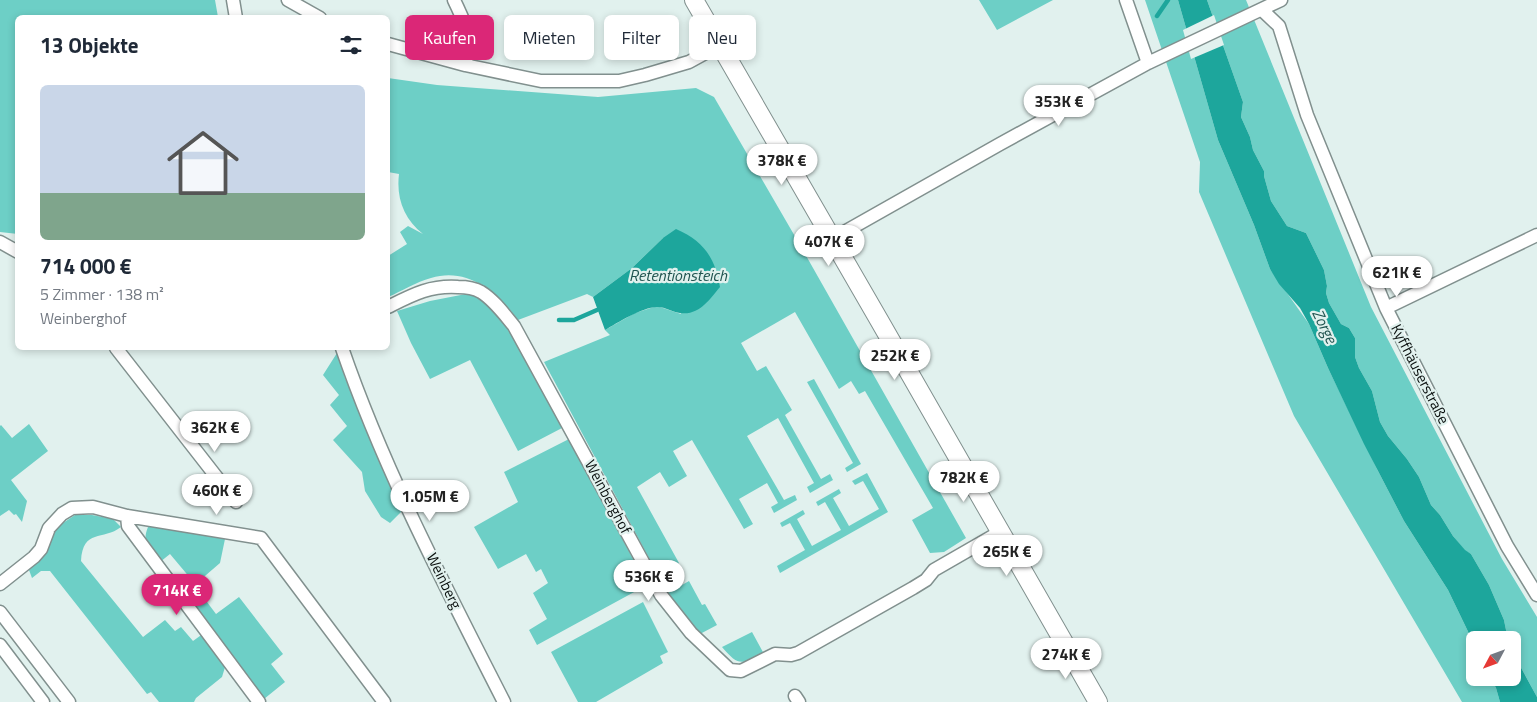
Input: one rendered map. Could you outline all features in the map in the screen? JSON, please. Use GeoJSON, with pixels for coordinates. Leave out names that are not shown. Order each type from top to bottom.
{"type":"FeatureCollection","features":[{"type":"Feature","properties":{"kind":"main road"},"geometry":{"type":"LineString","coordinates":[[694,0],[703,15]]}},
{"type":"Feature","properties":{"kind":"main road"},"geometry":{"type":"LineString","coordinates":[[729,60],[1098,702]]}},
{"type":"Feature","properties":{"kind":"street"},"geometry":{"type":"LineString","coordinates":[[232,0],[235,15]]}},
{"type":"Feature","properties":{"kind":"street"},"geometry":{"type":"LineString","coordinates":[[288,0],[315,15]]}},
{"type":"Feature","properties":{"kind":"street"},"geometry":{"type":"LineString","coordinates":[[454,0],[468,31],[468,52],[465,65]]}},
{"type":"Feature","properties":{"kind":"street"},"geometry":{"type":"LineString","coordinates":[[1126,0],[1148,63]]}},
{"type":"Feature","properties":{"kind":"street"},"geometry":{"type":"LineString","coordinates":[[832,240],[1000,144],[1148,63],[1281,0]]}},
{"type":"Feature","properties":{"kind":"street","name":"Kyffhäuserstraße"},"geometry":{"type":"LineString","coordinates":[[1257,12],[1279,26],[1307,115],[1386,308],[1507,546],[1537,594]]}},
{"type":"Feature","properties":{"kind":"street"},"geometry":{"type":"LineString","coordinates":[[390,45],[465,65],[541,81],[619,81],[693,60]]}},
{"type":"Feature","properties":{"kind":"street"},"geometry":{"type":"LineString","coordinates":[[1386,308],[1537,235]]}},
{"type":"Feature","properties":{"kind":"street"},"geometry":{"type":"LineString","coordinates":[[0,242],[15,250]]}},
{"type":"Feature","properties":{"kind":"street","name":"Weinberghof"},"geometry":{"type":"LineString","coordinates":[[390,306],[422,290],[450,286],[481,292],[496,304],[514,326],[661,595],[691,633],[730,670],[741,671],[775,654],[791,655],[798,653],[913,588],[926,580],[934,570],[1000,532]]}},
{"type":"Feature","properties":{"kind":"street"},"geometry":{"type":"LineString","coordinates":[[118,350],[236,502]]}},
{"type":"Feature","properties":{"kind":"street","name":"Weinberg"},"geometry":{"type":"LineString","coordinates":[[343,350],[359,398],[386,460],[503,702]]}},
{"type":"Feature","properties":{"kind":"street"},"geometry":{"type":"LineString","coordinates":[[0,584],[34,557],[41,549],[49,528],[62,514],[72,508],[93,507],[127,516],[261,538],[384,702]]}},
{"type":"Feature","properties":{"kind":"street"},"geometry":{"type":"LineString","coordinates":[[127,516],[128,526],[259,702]]}},
{"type":"Feature","properties":{"kind":"street"},"geometry":{"type":"LineString","coordinates":[[0,612],[69,702]]}},
{"type":"Feature","properties":{"kind":"street"},"geometry":{"type":"LineString","coordinates":[[0,645],[42,702]]}},
{"type":"Feature","properties":{"kind":"shaded area"},"geometry":{"type":"Polygon","coordinates":[[[0,0],[215,0],[218,15],[15,15],[15,234],[0,232],[0,0]]]}},
{"type":"Feature","properties":{"kind":"shaded area"},"geometry":{"type":"Polygon","coordinates":[[[979,0],[1053,0],[997,30],[979,0]]]}},
{"type":"Feature","properties":{"kind":"shaded area"},"geometry":{"type":"Polygon","coordinates":[[[1145,0],[1178,0],[1218,140],[1254,225],[1270,269],[1309,324],[1377,469],[1404,521],[1448,590],[1468,631],[1466,631],[1466,686],[1495,686],[1500,702],[1462,702],[1294,416],[1199,192],[1200,162],[1145,0]]]}},
{"type":"Feature","properties":{"kind":"shaded area"},"geometry":{"type":"Polygon","coordinates":[[[1207,0],[1246,0],[1371,307],[1502,559],[1537,617],[1537,697],[1521,668],[1521,631],[1506,631],[1504,620],[1489,585],[1471,554],[1465,551],[1431,505],[1419,477],[1388,436],[1380,422],[1372,391],[1355,357],[1355,338],[1349,328],[1341,324],[1329,303],[1324,270],[1306,233],[1287,226],[1271,201],[1264,171],[1253,150],[1250,137],[1241,117],[1243,102],[1207,0]]]}},
{"type":"Feature","properties":{"kind":"shaded area"},"geometry":{"type":"Polygon","coordinates":[[[390,78],[437,85],[598,97],[696,88],[714,97],[966,538],[944,552],[930,553],[912,520],[933,508],[865,391],[859,394],[851,381],[839,389],[795,312],[741,343],[757,371],[766,366],[792,410],[785,415],[821,479],[830,474],[833,480],[810,493],[807,487],[814,483],[778,418],[747,436],[784,500],[795,495],[797,500],[774,513],[771,507],[778,503],[767,483],[739,499],[753,524],[744,529],[692,440],[673,451],[687,476],[669,487],[660,472],[637,487],[679,563],[658,575],[544,362],[610,335],[605,330],[635,313],[657,306],[681,314],[663,238],[632,268],[593,297],[587,294],[518,320],[501,300],[481,284],[457,276],[444,275],[431,278],[390,296],[390,255],[407,244],[400,232],[408,226],[423,234],[406,215],[400,200],[399,174],[390,172],[390,78]]]}},
{"type":"Feature","properties":{"kind":"shaded area"},"geometry":{"type":"Polygon","coordinates":[[[471,293],[490,306],[504,322],[562,428],[518,451],[470,360],[430,379],[397,311],[430,301],[471,293]]]}},
{"type":"Feature","properties":{"kind":"shaded area"},"geometry":{"type":"Polygon","coordinates":[[[337,353],[345,378],[400,499],[401,512],[390,523],[381,517],[365,491],[362,472],[333,440],[347,426],[330,405],[339,395],[323,375],[337,353]]]}},
{"type":"Feature","properties":{"kind":"shaded area"},"geometry":{"type":"Polygon","coordinates":[[[814,379],[861,464],[847,472],[845,468],[853,463],[807,382],[814,379]]]}},
{"type":"Feature","properties":{"kind":"shaded area"},"geometry":{"type":"Polygon","coordinates":[[[29,424],[48,451],[11,480],[27,501],[22,522],[16,514],[14,515],[9,510],[0,516],[0,426],[12,438],[29,424]]]}},
{"type":"Feature","properties":{"kind":"shaded area"},"geometry":{"type":"Polygon","coordinates":[[[569,439],[647,585],[537,645],[529,630],[547,619],[533,593],[548,583],[541,569],[536,572],[526,554],[498,569],[474,527],[518,502],[504,472],[569,439]]]}},
{"type":"Feature","properties":{"kind":"shaded area"},"geometry":{"type":"Polygon","coordinates":[[[867,473],[888,512],[780,573],[777,566],[805,550],[790,523],[782,527],[780,523],[803,510],[805,514],[797,519],[812,546],[841,530],[825,502],[818,506],[816,502],[839,489],[841,493],[833,498],[849,526],[879,509],[863,481],[855,485],[852,481],[867,473]]]}},
{"type":"Feature","properties":{"kind":"shaded area"},"geometry":{"type":"Polygon","coordinates":[[[75,515],[92,515],[113,519],[121,527],[90,539],[83,551],[81,561],[143,637],[165,620],[175,631],[181,627],[193,641],[204,633],[226,664],[222,677],[196,698],[194,702],[159,702],[151,692],[147,694],[50,571],[41,571],[32,578],[29,570],[46,553],[56,530],[75,515]]]}},
{"type":"Feature","properties":{"kind":"shaded area"},"geometry":{"type":"Polygon","coordinates":[[[158,526],[225,539],[220,563],[184,594],[180,589],[191,579],[170,554],[160,562],[146,542],[148,527],[158,526]]]}},
{"type":"Feature","properties":{"kind":"shaded area"},"geometry":{"type":"Polygon","coordinates":[[[689,581],[702,605],[705,604],[717,625],[700,634],[668,593],[689,581]]]}},
{"type":"Feature","properties":{"kind":"shaded area"},"geometry":{"type":"Polygon","coordinates":[[[204,586],[207,589],[201,594],[216,614],[239,597],[283,654],[271,664],[285,682],[264,699],[188,599],[204,586]]]}},
{"type":"Feature","properties":{"kind":"shaded area"},"geometry":{"type":"Polygon","coordinates":[[[643,602],[668,652],[660,656],[663,663],[596,702],[578,702],[551,652],[643,602]]]}},
{"type":"Feature","properties":{"kind":"shaded area"},"geometry":{"type":"Polygon","coordinates":[[[752,632],[764,654],[741,662],[732,658],[722,647],[752,632]]]}},
{"type":"Feature","properties":{"kind":"water","name":"Zorge"},"geometry":{"type":"Polygon","coordinates":[[[1178,0],[1207,0],[1243,102],[1241,117],[1250,137],[1253,150],[1264,171],[1271,201],[1287,226],[1306,233],[1324,270],[1329,303],[1341,324],[1349,328],[1355,338],[1355,357],[1372,391],[1380,422],[1388,436],[1419,477],[1431,505],[1440,515],[1453,536],[1471,554],[1489,585],[1504,620],[1506,631],[1468,631],[1448,590],[1404,521],[1364,444],[1309,324],[1300,308],[1279,284],[1270,269],[1254,225],[1218,140],[1178,0]]]}},
{"type":"Feature","properties":{"kind":"water","name":"Retentionsteich"},"geometry":{"type":"Polygon","coordinates":[[[676,229],[694,239],[707,252],[715,267],[720,287],[703,306],[693,312],[680,313],[661,307],[652,307],[605,330],[593,297],[632,268],[663,238],[676,229]]]}},
{"type":"Feature","properties":{"kind":"water"},"geometry":{"type":"Polygon","coordinates":[[[1521,668],[1537,697],[1537,702],[1500,702],[1495,686],[1521,686],[1521,668]]]}},
{"type":"Feature","properties":{"kind":"pier"},"geometry":{"type":"Polygon","coordinates":[[[1214,15],[1224,45],[1191,59],[1183,30],[1214,15]]]}},
{"type":"Feature","properties":{"kind":"waterway"},"geometry":{"type":"LineString","coordinates":[[1157,16],[1168,0]]}},
{"type":"Feature","properties":{"kind":"waterway"},"geometry":{"type":"LineString","coordinates":[[559,320],[574,320],[597,310]]}}]}
